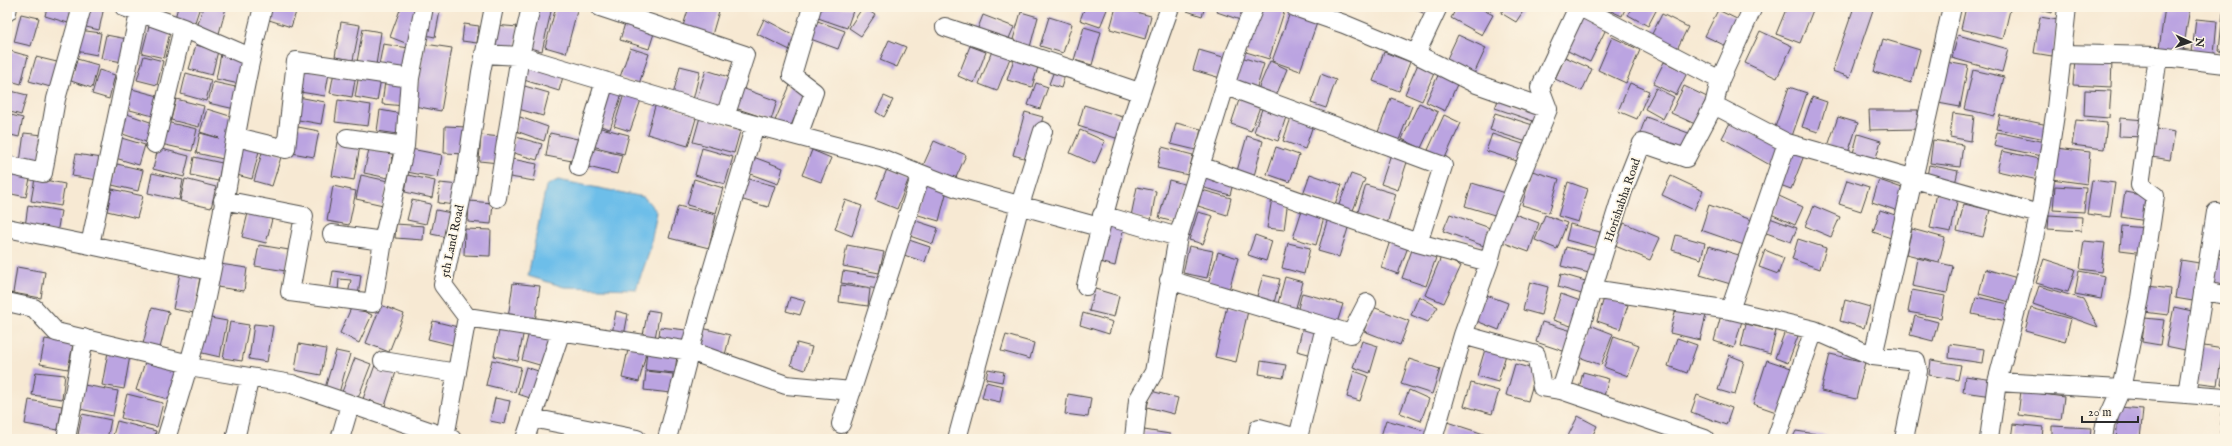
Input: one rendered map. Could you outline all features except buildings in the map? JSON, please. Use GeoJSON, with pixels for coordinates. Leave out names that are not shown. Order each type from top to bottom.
{"type":"FeatureCollection","features":[{"type":"Feature","properties":{"kind":"street"},"geometry":{"type":"LineString","coordinates":[[7,12],[8,7]]}},
{"type":"Feature","properties":{"kind":"street"},"geometry":{"type":"LineString","coordinates":[[7,165],[43,173],[56,100],[82,7]]}},
{"type":"Feature","properties":{"kind":"street"},"geometry":{"type":"LineString","coordinates":[[166,439],[190,364],[237,137],[250,56],[263,7]]}},
{"type":"Feature","properties":{"kind":"street"},"geometry":{"type":"LineString","coordinates":[[223,200],[304,216],[290,292],[373,303],[383,241],[405,146],[410,78],[424,7]]}},
{"type":"Feature","properties":{"kind":"street","name":"5th Land Road"},"geometry":{"type":"LineString","coordinates":[[467,317],[443,285],[465,181],[484,54],[494,7]]}},
{"type":"Feature","properties":{"kind":"street"},"geometry":{"type":"LineString","coordinates":[[497,198],[520,56],[531,7]]}},
{"type":"Feature","properties":{"kind":"street"},"geometry":{"type":"LineString","coordinates":[[600,7],[745,55],[725,117]]}},
{"type":"Feature","properties":{"kind":"street"},"geometry":{"type":"LineString","coordinates":[[798,136],[814,92],[792,75],[812,7]]}},
{"type":"Feature","properties":{"kind":"street"},"geometry":{"type":"LineString","coordinates":[[1086,286],[1101,221],[1139,92],[1170,7]]}},
{"type":"Feature","properties":{"kind":"street"},"geometry":{"type":"LineString","coordinates":[[1134,439],[1138,400],[1154,372],[1169,280],[1178,237],[1227,86],[1236,51],[1254,7]]}},
{"type":"Feature","properties":{"kind":"street"},"geometry":{"type":"LineString","coordinates":[[1295,7],[1344,24],[1416,54],[1474,83],[1548,109]]}},
{"type":"Feature","properties":{"kind":"street"},"geometry":{"type":"LineString","coordinates":[[1416,54],[1438,7]]}},
{"type":"Feature","properties":{"kind":"street"},"geometry":{"type":"LineString","coordinates":[[1433,439],[1463,335],[1489,262],[1495,238],[1548,109],[1540,88],[1579,7],[1720,80]]}},
{"type":"Feature","properties":{"kind":"street","name":"Horishabha Road"},"geometry":{"type":"LineString","coordinates":[[1560,390],[1623,191],[1642,143],[1686,158],[1714,105],[1720,80],[1753,7]]}},
{"type":"Feature","properties":{"kind":"street"},"geometry":{"type":"LineString","coordinates":[[1873,356],[1952,7]]}},
{"type":"Feature","properties":{"kind":"street"},"geometry":{"type":"LineString","coordinates":[[1989,439],[1997,382],[2039,214],[2056,108],[2067,7]]}},
{"type":"Feature","properties":{"kind":"street"},"geometry":{"type":"LineString","coordinates":[[90,245],[132,10],[183,28],[250,56]]}},
{"type":"Feature","properties":{"kind":"street"},"geometry":{"type":"LineString","coordinates":[[945,27],[1139,92]]}},
{"type":"Feature","properties":{"kind":"street"},"geometry":{"type":"LineString","coordinates":[[156,144],[183,28]]}},
{"type":"Feature","properties":{"kind":"street"},"geometry":{"type":"LineString","coordinates":[[484,54],[520,56],[725,117],[881,158],[957,188],[1020,205],[1178,237]]}},
{"type":"Feature","properties":{"kind":"street"},"geometry":{"type":"LineString","coordinates":[[2062,54],[2158,56],[2225,64]]}},
{"type":"Feature","properties":{"kind":"street"},"geometry":{"type":"LineString","coordinates":[[2103,439],[2105,425],[2121,390],[2140,298],[2155,196],[2140,185],[2158,56]]}},
{"type":"Feature","properties":{"kind":"street"},"geometry":{"type":"LineString","coordinates":[[237,137],[286,149],[296,61],[410,78]]}},
{"type":"Feature","properties":{"kind":"street"},"geometry":{"type":"LineString","coordinates":[[579,167],[605,81]]}},
{"type":"Feature","properties":{"kind":"street"},"geometry":{"type":"LineString","coordinates":[[1227,86],[1443,166],[1418,243]]}},
{"type":"Feature","properties":{"kind":"street"},"geometry":{"type":"LineString","coordinates":[[1714,105],[1787,143],[2039,214]]}},
{"type":"Feature","properties":{"kind":"street"},"geometry":{"type":"LineString","coordinates":[[667,439],[690,351],[755,125]]}},
{"type":"Feature","properties":{"kind":"street"},"geometry":{"type":"LineString","coordinates":[[957,439],[1020,205],[1043,131]]}},
{"type":"Feature","properties":{"kind":"street"},"geometry":{"type":"LineString","coordinates":[[346,138],[405,146]]}},
{"type":"Feature","properties":{"kind":"street"},"geometry":{"type":"LineString","coordinates":[[1730,310],[1787,143]]}},
{"type":"Feature","properties":{"kind":"street"},"geometry":{"type":"LineString","coordinates":[[1200,166],[1418,243],[1489,262]]}},
{"type":"Feature","properties":{"kind":"street"},"geometry":{"type":"LineString","coordinates":[[841,424],[921,174]]}},
{"type":"Feature","properties":{"kind":"street"},"geometry":{"type":"LineString","coordinates":[[2187,394],[2216,212]]}},
{"type":"Feature","properties":{"kind":"street"},"geometry":{"type":"LineString","coordinates":[[7,228],[210,271]]}},
{"type":"Feature","properties":{"kind":"street"},"geometry":{"type":"LineString","coordinates":[[332,234],[383,241]]}},
{"type":"Feature","properties":{"kind":"street"},"geometry":{"type":"LineString","coordinates":[[1169,280],[1351,334],[1367,303]]}},
{"type":"Feature","properties":{"kind":"street"},"geometry":{"type":"LineString","coordinates":[[1592,289],[1730,310],[1814,330],[1873,356],[1916,362],[1918,370],[1904,439]]}},
{"type":"Feature","properties":{"kind":"street"},"geometry":{"type":"LineString","coordinates":[[2203,291],[2225,295]]}},
{"type":"Feature","properties":{"kind":"street"},"geometry":{"type":"LineString","coordinates":[[7,302],[34,308],[56,332],[190,364],[195,368],[292,384],[350,405],[415,433],[449,438],[456,373],[467,317],[690,351],[786,385],[852,391]]}},
{"type":"Feature","properties":{"kind":"street"},"geometry":{"type":"LineString","coordinates":[[1257,439],[1260,428],[1298,438],[1325,327]]}},
{"type":"Feature","properties":{"kind":"street"},"geometry":{"type":"LineString","coordinates":[[1776,439],[1814,330]]}},
{"type":"Feature","properties":{"kind":"street"},"geometry":{"type":"LineString","coordinates":[[526,439],[561,331]]}},
{"type":"Feature","properties":{"kind":"street"},"geometry":{"type":"LineString","coordinates":[[1463,335],[1536,354],[1542,387],[1560,390],[1705,439]]}},
{"type":"Feature","properties":{"kind":"street"},"geometry":{"type":"LineString","coordinates":[[66,439],[84,338]]}},
{"type":"Feature","properties":{"kind":"street"},"geometry":{"type":"LineString","coordinates":[[383,361],[456,373]]}},
{"type":"Feature","properties":{"kind":"street"},"geometry":{"type":"LineString","coordinates":[[235,439],[250,377]]}},
{"type":"Feature","properties":{"kind":"street"},"geometry":{"type":"LineString","coordinates":[[1997,382],[2225,397]]}},
{"type":"Feature","properties":{"kind":"street"},"geometry":{"type":"LineString","coordinates":[[340,439],[350,405]]}},
{"type":"Feature","properties":{"kind":"street"},"geometry":{"type":"LineString","coordinates":[[532,418],[637,439]]}},
{"type":"Feature","properties":{"kind":"water"},"geometry":{"type":"Polygon","coordinates":[[[558,180],[644,197],[657,212],[649,253],[636,289],[564,287],[528,276],[546,186],[558,180]]]}}]}
